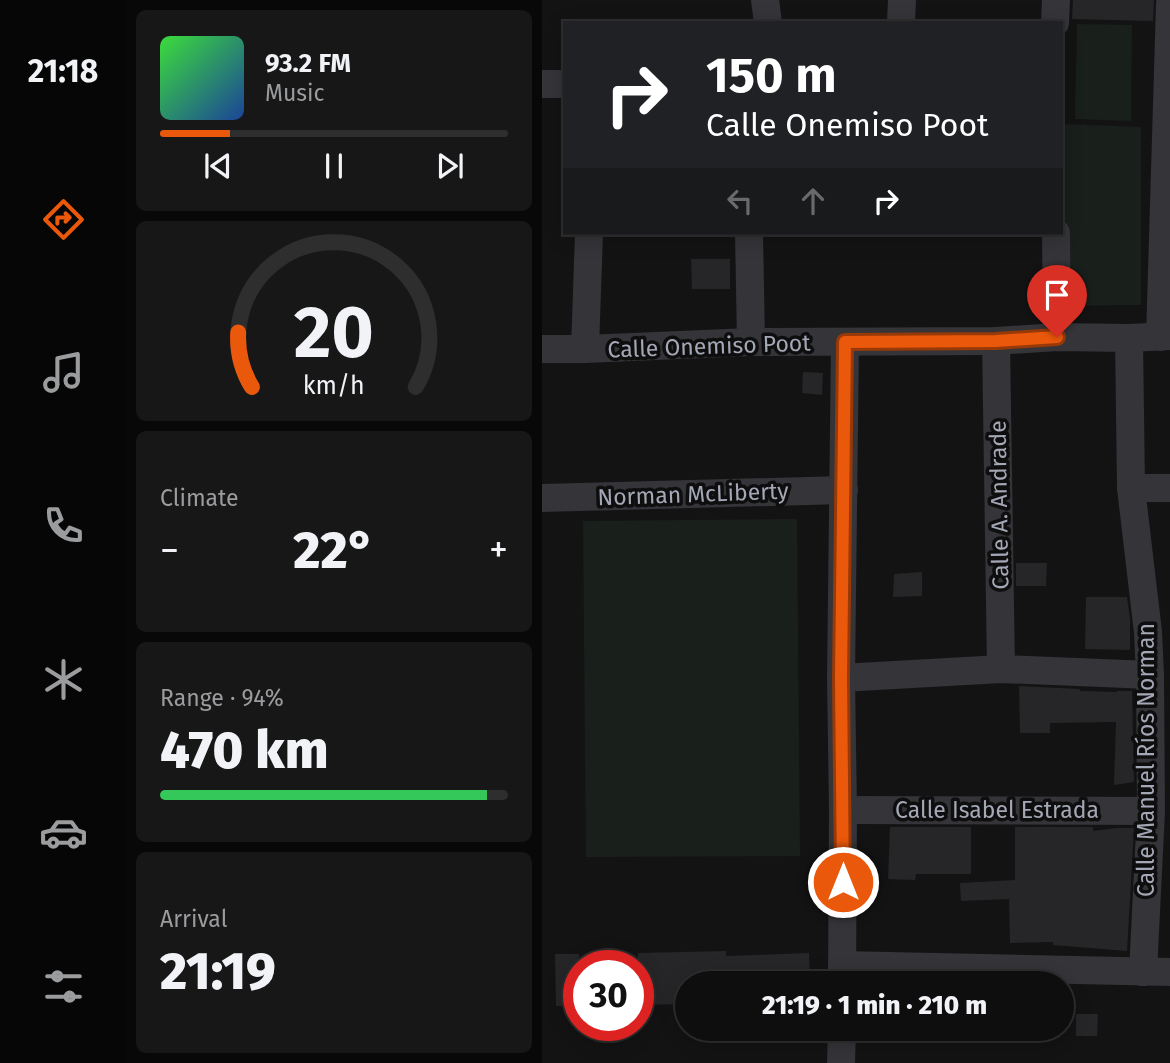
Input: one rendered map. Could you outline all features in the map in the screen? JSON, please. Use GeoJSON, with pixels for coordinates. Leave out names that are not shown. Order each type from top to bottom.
{"type":"FeatureCollection","features":[{"type":"Feature","properties":{"kind":"street"},"geometry":{"type":"LineString","coordinates":[[765,0],[768,21]]}},
{"type":"Feature","properties":{"kind":"street"},"geometry":{"type":"LineString","coordinates":[[901,21],[902,0]]}},
{"type":"Feature","properties":{"kind":"street"},"geometry":{"type":"LineString","coordinates":[[1055,21],[1056,0]]}},
{"type":"Feature","properties":{"kind":"street"},"geometry":{"type":"LineString","coordinates":[[1165,336],[1170,4]]}},
{"type":"Feature","properties":{"kind":"street"},"geometry":{"type":"LineString","coordinates":[[542,84],[563,84]]}},
{"type":"Feature","properties":{"kind":"street"},"geometry":{"type":"LineString","coordinates":[[585,349],[589,235]]}},
{"type":"Feature","properties":{"kind":"street"},"geometry":{"type":"LineString","coordinates":[[749,235],[751,342]]}},
{"type":"Feature","properties":{"kind":"street"},"geometry":{"type":"LineString","coordinates":[[1056,235],[1057,337]]}},
{"type":"Feature","properties":{"kind":"street","name":"Calle Onemiso Poot"},"geometry":{"type":"LineString","coordinates":[[542,349],[751,342],[996,341],[1057,337],[1165,336]]}},
{"type":"Feature","properties":{"kind":"street","name":"Calle Manuel Ríos Norman"},"geometry":{"type":"LineString","coordinates":[[1129,338],[1131,488],[1159,632],[1150,675],[1151,811],[1157,972]]}},
{"type":"Feature","properties":{"kind":"street","name":"Calle A. Andrade"},"geometry":{"type":"LineString","coordinates":[[996,341],[1002,670]]}},
{"type":"Feature","properties":{"kind":"street"},"geometry":{"type":"LineString","coordinates":[[842,971],[841,678],[845,342]]}},
{"type":"Feature","properties":{"kind":"street"},"geometry":{"type":"LineString","coordinates":[[1131,488],[1170,488]]}},
{"type":"Feature","properties":{"kind":"street","name":"Norman McLiberty"},"geometry":{"type":"LineString","coordinates":[[542,498],[844,490]]}},
{"type":"Feature","properties":{"kind":"street"},"geometry":{"type":"LineString","coordinates":[[841,678],[1002,670],[1150,675]]}},
{"type":"Feature","properties":{"kind":"street","name":"Calle Isabel Estrada"},"geometry":{"type":"LineString","coordinates":[[843,810],[1151,811]]}},
{"type":"Feature","properties":{"kind":"street"},"geometry":{"type":"LineString","coordinates":[[1074,973],[1157,972]]}},
{"type":"Feature","properties":{"kind":"street"},"geometry":{"type":"LineString","coordinates":[[841,1063],[842,1041]]}},
{"type":"Feature","properties":{"kind":"shaded area"},"geometry":{"type":"Polygon","coordinates":[[[1077,24],[1132,25],[1131,121],[1075,119],[1077,24]]]}},
{"type":"Feature","properties":{"kind":"shaded area"},"geometry":{"type":"Polygon","coordinates":[[[1064,124],[1141,127],[1141,305],[1061,306],[1064,124]]]}},
{"type":"Feature","properties":{"kind":"shaded area"},"geometry":{"type":"Polygon","coordinates":[[[797,519],[800,856],[586,857],[583,521],[797,519]]]}},
{"type":"Feature","properties":{"kind":"building"},"geometry":{"type":"Polygon","coordinates":[[[1073,0],[1154,0],[1153,21],[1072,19],[1073,0]]]}},
{"type":"Feature","properties":{"kind":"building"},"geometry":{"type":"Polygon","coordinates":[[[691,259],[730,259],[730,289],[692,289],[691,259]]]}},
{"type":"Feature","properties":{"kind":"building"},"geometry":{"type":"Polygon","coordinates":[[[803,372],[823,373],[822,395],[802,393],[803,372]]]}},
{"type":"Feature","properties":{"kind":"building"},"geometry":{"type":"Polygon","coordinates":[[[1016,563],[1047,563],[1046,586],[1016,586],[1016,563]]]}},
{"type":"Feature","properties":{"kind":"building"},"geometry":{"type":"Polygon","coordinates":[[[922,572],[922,596],[893,597],[894,574],[922,572]]]}},
{"type":"Feature","properties":{"kind":"building"},"geometry":{"type":"Polygon","coordinates":[[[1086,597],[1127,597],[1130,650],[1085,649],[1086,597]]]}},
{"type":"Feature","properties":{"kind":"building"},"geometry":{"type":"Polygon","coordinates":[[[1019,686],[1080,691],[1132,691],[1134,782],[1114,785],[1116,722],[1050,723],[1050,733],[1020,733],[1019,686]]]}},
{"type":"Feature","properties":{"kind":"building"},"geometry":{"type":"Polygon","coordinates":[[[890,827],[971,827],[971,874],[916,874],[915,880],[888,879],[890,827]]]}},
{"type":"Feature","properties":{"kind":"building"},"geometry":{"type":"Polygon","coordinates":[[[1015,827],[1093,827],[1093,831],[1134,828],[1127,951],[1053,945],[1053,942],[1010,943],[1009,899],[961,901],[960,883],[1015,880],[1015,827]]]}},
{"type":"Feature","properties":{"kind":"building"},"geometry":{"type":"Polygon","coordinates":[[[726,951],[726,956],[809,953],[810,971],[675,971],[675,1004],[654,1005],[654,953],[726,951]]]}},
{"type":"Feature","properties":{"kind":"building"},"geometry":{"type":"Polygon","coordinates":[[[555,954],[563,954],[563,1006],[556,1006],[555,954]]]}},
{"type":"Feature","properties":{"kind":"building"},"geometry":{"type":"Polygon","coordinates":[[[1076,1014],[1098,1014],[1097,1036],[1076,1036],[1076,1014]]]}},
{"type":"Feature","properties":{"kind":"route"},"geometry":{"type":"LineString","coordinates":[[843,882],[841,678],[845,342],[996,341],[1057,337]]}}]}
